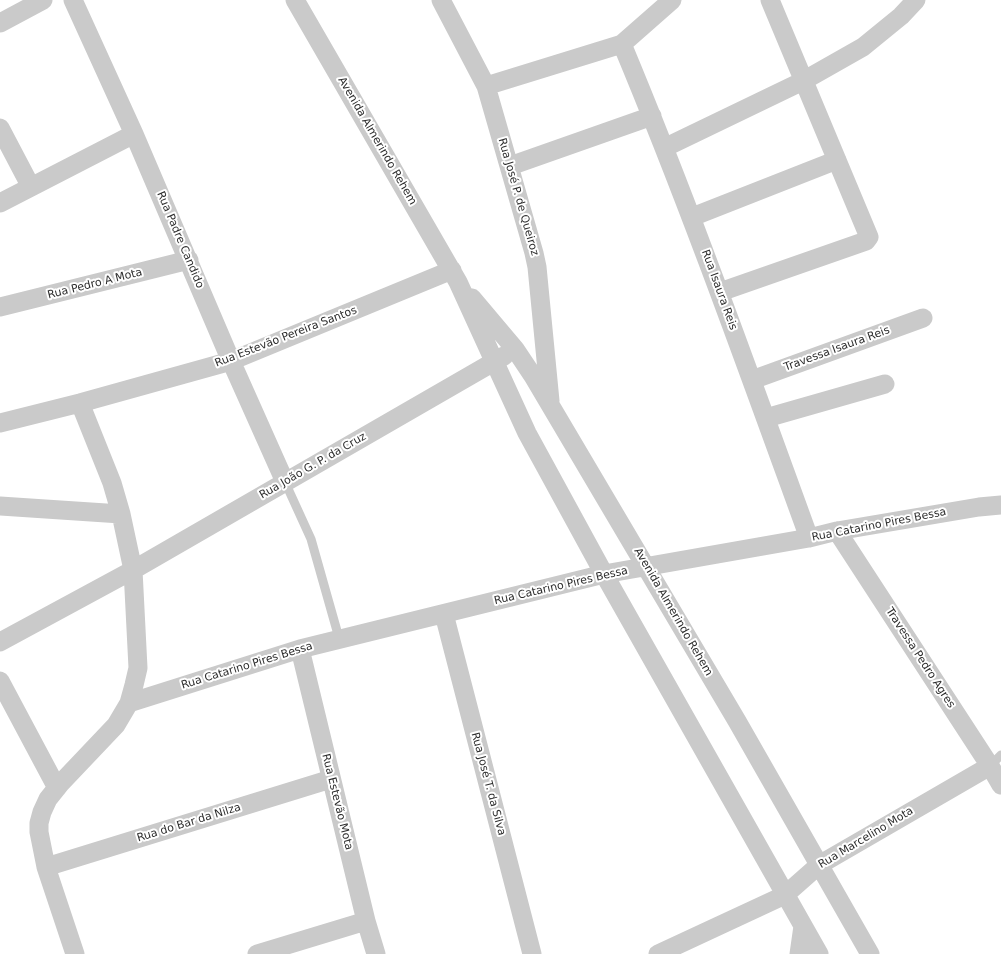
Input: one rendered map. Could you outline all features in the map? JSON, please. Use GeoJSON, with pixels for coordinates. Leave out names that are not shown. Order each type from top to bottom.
{"type":"FeatureCollection","features":[{"type":"Feature","properties":{"kind":"street"},"geometry":{"type":"LineString","coordinates":[[0,23],[43,0]]}},
{"type":"Feature","properties":{"kind":"street","name":"Avenida Almerindo Rehem"},"geometry":{"type":"LineString","coordinates":[[295,0],[455,276],[527,433],[604,574],[819,954]]}},
{"type":"Feature","properties":{"kind":"street","name":"Rua José P. de Queiroz"},"geometry":{"type":"LineString","coordinates":[[441,0],[486,86],[536,260],[551,406]]}},
{"type":"Feature","properties":{"kind":"street"},"geometry":{"type":"LineString","coordinates":[[486,86],[622,44],[672,0]]}},
{"type":"Feature","properties":{"kind":"street"},"geometry":{"type":"LineString","coordinates":[[720,292],[866,241],[869,238],[770,0]]}},
{"type":"Feature","properties":{"kind":"street"},"geometry":{"type":"LineString","coordinates":[[664,148],[803,81],[863,47],[901,16],[916,0]]}},
{"type":"Feature","properties":{"kind":"street","name":"Rua Padre Candido"},"geometry":{"type":"LineString","coordinates":[[78,2],[231,361],[286,482]]}},
{"type":"Feature","properties":{"kind":"street","name":"Rua Isaura Reis"},"geometry":{"type":"LineString","coordinates":[[622,44],[692,217],[809,538]]}},
{"type":"Feature","properties":{"kind":"street"},"geometry":{"type":"LineString","coordinates":[[510,166],[652,116]]}},
{"type":"Feature","properties":{"kind":"street"},"geometry":{"type":"LineString","coordinates":[[0,128],[31,186]]}},
{"type":"Feature","properties":{"kind":"street"},"geometry":{"type":"LineString","coordinates":[[0,203],[134,134]]}},
{"type":"Feature","properties":{"kind":"street"},"geometry":{"type":"LineString","coordinates":[[692,217],[837,160]]}},
{"type":"Feature","properties":{"kind":"street","name":"Rua Pedro A Mota"},"geometry":{"type":"LineString","coordinates":[[0,307],[189,260]]}},
{"type":"Feature","properties":{"kind":"street","name":"Avenida Almerindo Rehem"},"geometry":{"type":"LineString","coordinates":[[455,276],[515,349],[551,406],[646,566],[870,954]]}},
{"type":"Feature","properties":{"kind":"street","name":"Rua Estevão Pereira Santos"},"geometry":{"type":"LineString","coordinates":[[0,423],[80,403],[231,361],[455,276]]}},
{"type":"Feature","properties":{"kind":"street","name":"Travessa Isaura Reis"},"geometry":{"type":"LineString","coordinates":[[752,380],[923,318]]}},
{"type":"Feature","properties":{"kind":"street","name":"Rua João G. P. da Cruz"},"geometry":{"type":"LineString","coordinates":[[0,642],[133,570],[515,349]]}},
{"type":"Feature","properties":{"kind":"street"},"geometry":{"type":"LineString","coordinates":[[766,418],[885,384]]}},
{"type":"Feature","properties":{"kind":"street"},"geometry":{"type":"LineString","coordinates":[[75,954],[46,867],[39,832],[39,823],[48,799],[116,724],[129,702],[138,668],[133,570],[121,514],[112,483],[80,403]]}},
{"type":"Feature","properties":{"kind":"street","name":"Rua Catarino Pires Bessa"},"geometry":{"type":"LineString","coordinates":[[129,702],[300,648],[604,574],[809,538],[837,531],[979,507],[1001,505]]}},
{"type":"Feature","properties":{"kind":"street"},"geometry":{"type":"LineString","coordinates":[[0,506],[121,514]]}},
{"type":"Feature","properties":{"kind":"street","name":"Travessa Pedro Agres"},"geometry":{"type":"LineString","coordinates":[[837,531],[996,760],[1001,785]]}},
{"type":"Feature","properties":{"kind":"street","name":"Rua José T. da Silva"},"geometry":{"type":"LineString","coordinates":[[444,614],[532,954]]}},
{"type":"Feature","properties":{"kind":"street","name":"Rua Estevão Mota"},"geometry":{"type":"LineString","coordinates":[[300,648],[366,921],[376,954]]}},
{"type":"Feature","properties":{"kind":"street"},"geometry":{"type":"LineString","coordinates":[[0,681],[58,788]]}},
{"type":"Feature","properties":{"kind":"street","name":"Rua Marcelino Mota"},"geometry":{"type":"LineString","coordinates":[[658,954],[785,895],[819,865],[996,760]]}},
{"type":"Feature","properties":{"kind":"street","name":"Rua do Bar da Nilza"},"geometry":{"type":"LineString","coordinates":[[46,867],[331,779]]}},
{"type":"Feature","properties":{"kind":"street"},"geometry":{"type":"LineString","coordinates":[[257,954],[366,921]]}},
{"type":"Feature","properties":{"kind":"street"},"geometry":{"type":"LineString","coordinates":[[799,954],[803,926]]}},
{"type":"Feature","properties":{"kind":"lane"},"geometry":{"type":"LineString","coordinates":[[286,482],[311,539],[339,638]]}}]}
